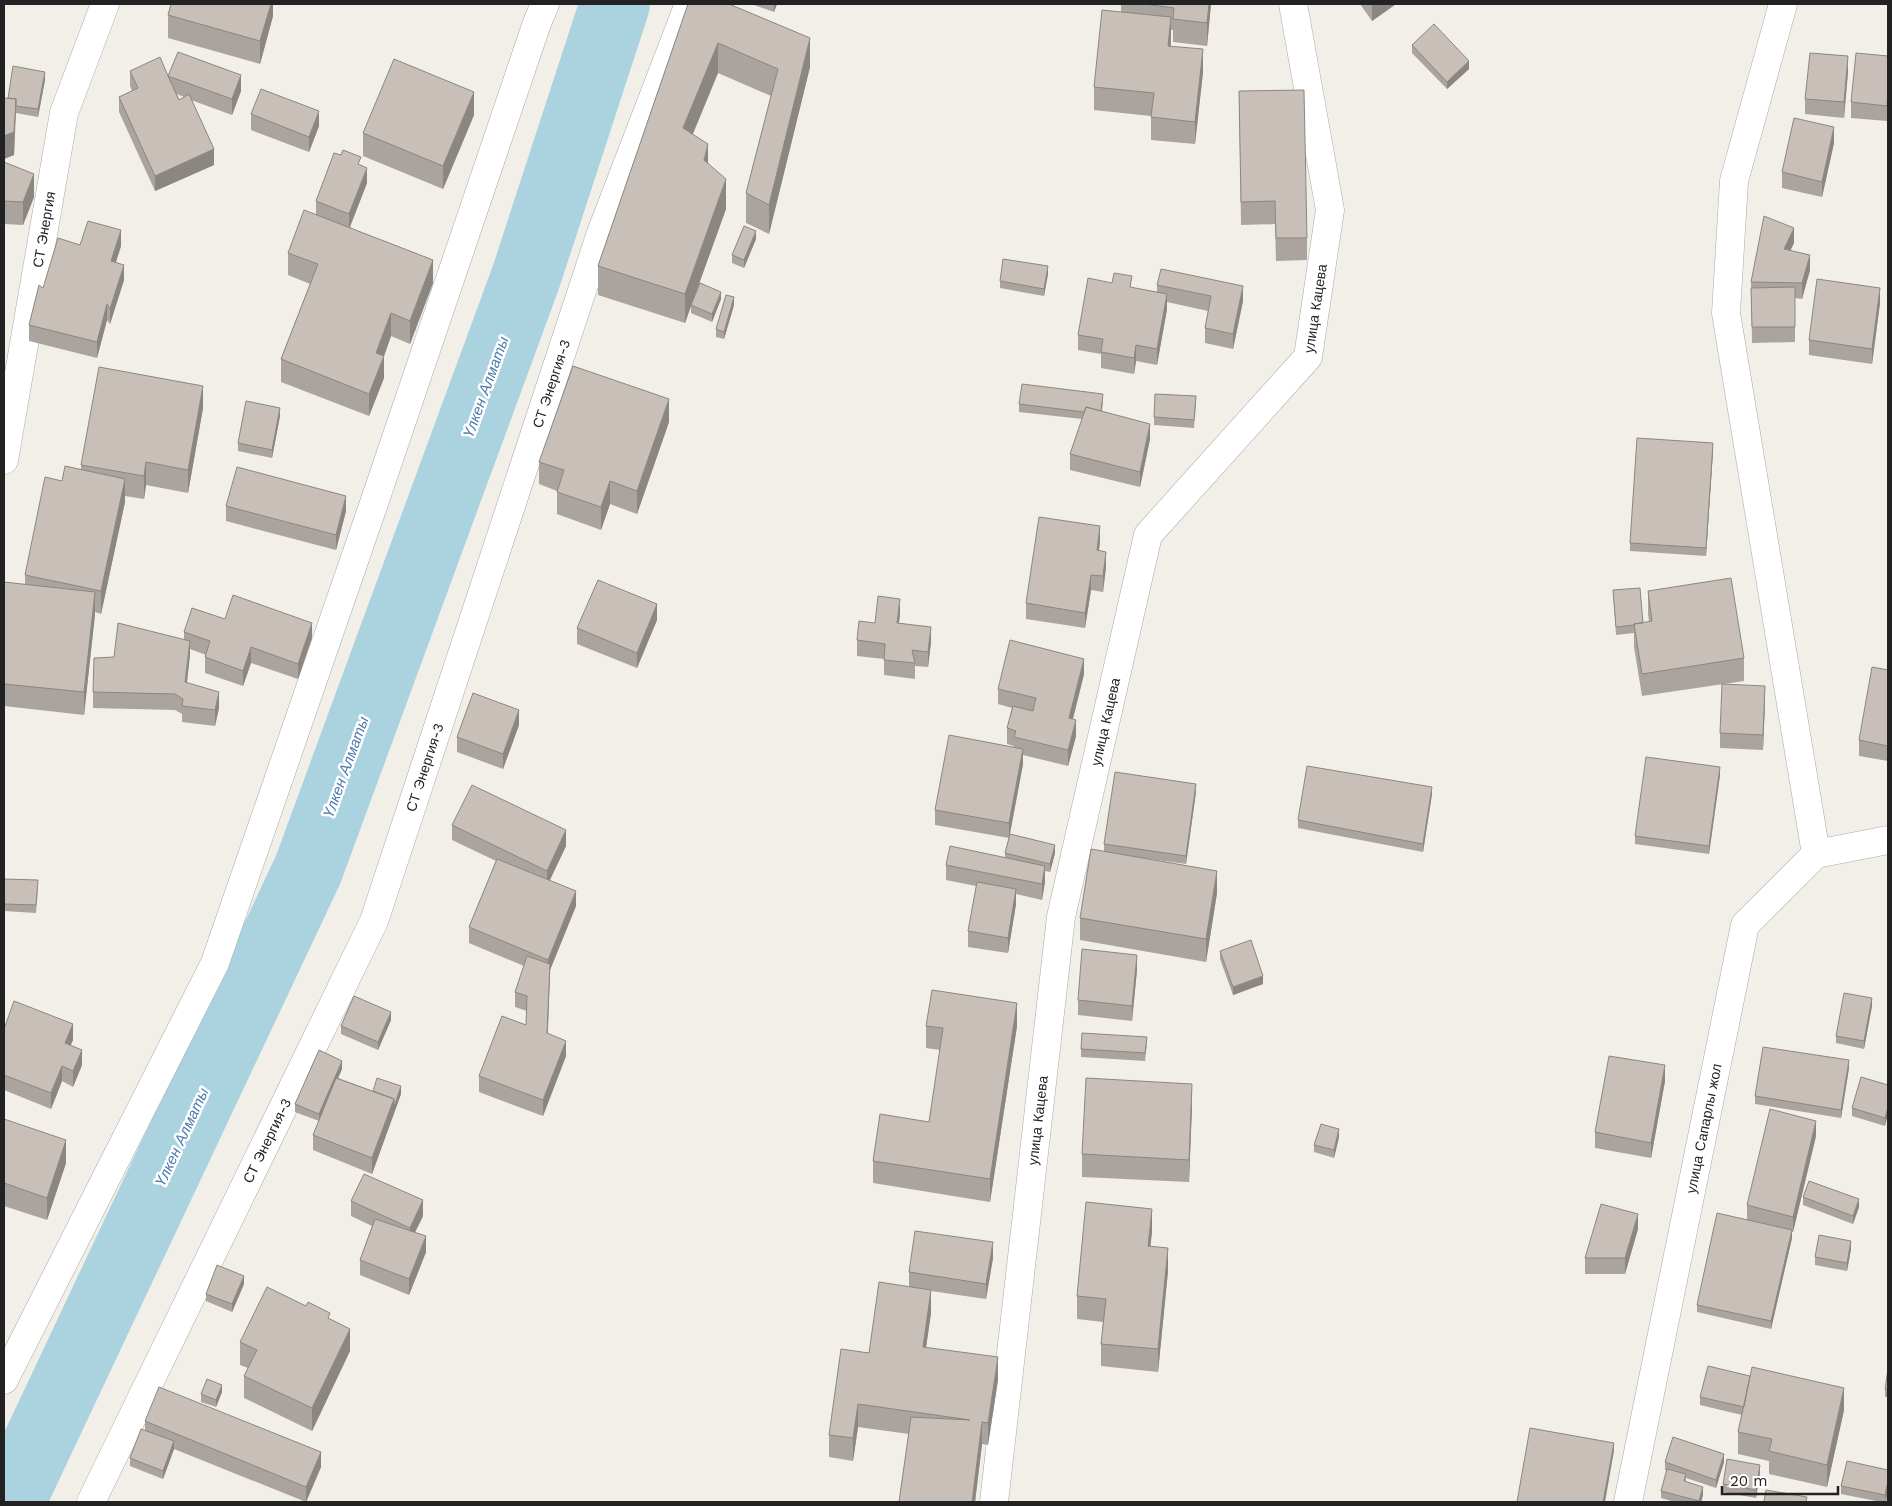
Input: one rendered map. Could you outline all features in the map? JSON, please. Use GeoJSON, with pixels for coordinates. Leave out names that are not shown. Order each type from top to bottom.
{"type":"FeatureCollection","features":[{"type":"Feature","properties":{"kind":"street","name":"СТ Энергия"},"geometry":{"type":"LineString","coordinates":[[4,460],[64,113],[105,4]]}},
{"type":"Feature","properties":{"kind":"street"},"geometry":{"type":"LineString","coordinates":[[4,1380],[214,963],[368,519],[536,23],[545,4]]}},
{"type":"Feature","properties":{"kind":"street","name":"СТ Энергия-3"},"geometry":{"type":"LineString","coordinates":[[91,1502],[374,921],[601,233],[689,4]]}},
{"type":"Feature","properties":{"kind":"street","name":"улица Кацева"},"geometry":{"type":"LineString","coordinates":[[994,1502],[1061,917],[1148,535],[1308,357],[1330,210],[1293,4]]}},
{"type":"Feature","properties":{"kind":"street"},"geometry":{"type":"LineString","coordinates":[[1783,4],[1734,181],[1726,313],[1816,854],[1888,840]]}},
{"type":"Feature","properties":{"kind":"street","name":"улица Сапарлы жол"},"geometry":{"type":"LineString","coordinates":[[1628,1502],[1745,924],[1816,854]]}},
{"type":"Feature","properties":{"kind":"building"},"geometry":{"type":"Polygon","coordinates":[[[171,4],[271,4],[260,41],[168,15],[171,4]]]}},
{"type":"Feature","properties":{"kind":"building"},"geometry":{"type":"Polygon","coordinates":[[[688,4],[729,4],[810,38],[769,205],[746,193],[778,69],[718,43],[683,128],[708,144],[704,160],[726,179],[685,294],[598,266],[688,4]]]}},
{"type":"Feature","properties":{"kind":"building"},"geometry":{"type":"Polygon","coordinates":[[[1144,4],[1209,4],[1207,23],[1173,19],[1174,8],[1144,4]]]}},
{"type":"Feature","properties":{"kind":"building"},"geometry":{"type":"Polygon","coordinates":[[[1102,10],[1171,17],[1168,46],[1203,49],[1195,122],[1151,117],[1154,93],[1094,87],[1102,10]]]}},
{"type":"Feature","properties":{"kind":"building"},"geometry":{"type":"Polygon","coordinates":[[[1434,24],[1469,61],[1447,82],[1412,45],[1434,24]]]}},
{"type":"Feature","properties":{"kind":"building"},"geometry":{"type":"Polygon","coordinates":[[[178,52],[241,75],[232,99],[168,76],[178,52]]]}},
{"type":"Feature","properties":{"kind":"building"},"geometry":{"type":"Polygon","coordinates":[[[1810,53],[1848,56],[1844,102],[1805,99],[1810,53]]]}},
{"type":"Feature","properties":{"kind":"building"},"geometry":{"type":"Polygon","coordinates":[[[1856,53],[1888,56],[1887,106],[1851,102],[1856,53]]]}},
{"type":"Feature","properties":{"kind":"building"},"geometry":{"type":"Polygon","coordinates":[[[160,57],[179,100],[189,94],[214,149],[155,176],[119,97],[138,88],[130,71],[160,57]]]}},
{"type":"Feature","properties":{"kind":"building"},"geometry":{"type":"Polygon","coordinates":[[[394,59],[474,92],[443,166],[363,133],[394,59]]]}},
{"type":"Feature","properties":{"kind":"building"},"geometry":{"type":"Polygon","coordinates":[[[13,66],[45,72],[38,109],[16,106],[16,99],[8,98],[13,66]]]}},
{"type":"Feature","properties":{"kind":"building"},"geometry":{"type":"Polygon","coordinates":[[[261,89],[319,111],[309,137],[251,114],[261,89]]]}},
{"type":"Feature","properties":{"kind":"building"},"geometry":{"type":"Polygon","coordinates":[[[1304,90],[1307,238],[1276,238],[1275,201],[1241,202],[1239,91],[1304,90]]]}},
{"type":"Feature","properties":{"kind":"building"},"geometry":{"type":"Polygon","coordinates":[[[4,98],[16,99],[14,132],[4,136],[4,98]]]}},
{"type":"Feature","properties":{"kind":"building"},"geometry":{"type":"Polygon","coordinates":[[[1794,118],[1834,127],[1822,182],[1782,172],[1794,118]]]}},
{"type":"Feature","properties":{"kind":"building"},"geometry":{"type":"Polygon","coordinates":[[[343,150],[361,157],[358,164],[367,168],[349,214],[316,201],[334,153],[341,155],[343,150]]]}},
{"type":"Feature","properties":{"kind":"building"},"geometry":{"type":"Polygon","coordinates":[[[4,162],[34,174],[23,202],[4,201],[4,162]]]}},
{"type":"Feature","properties":{"kind":"building"},"geometry":{"type":"Polygon","coordinates":[[[304,210],[433,260],[410,321],[391,313],[376,353],[384,356],[369,394],[281,359],[318,264],[288,253],[304,210]]]}},
{"type":"Feature","properties":{"kind":"building"},"geometry":{"type":"Polygon","coordinates":[[[1764,216],[1794,228],[1784,249],[1810,255],[1802,283],[1751,282],[1764,216]]]}},
{"type":"Feature","properties":{"kind":"building"},"geometry":{"type":"Polygon","coordinates":[[[88,221],[121,230],[111,261],[124,265],[110,309],[107,304],[97,342],[29,325],[39,285],[43,288],[58,238],[80,245],[88,221]]]}},
{"type":"Feature","properties":{"kind":"building"},"geometry":{"type":"Polygon","coordinates":[[[744,226],[756,231],[744,260],[732,255],[744,226]]]}},
{"type":"Feature","properties":{"kind":"building"},"geometry":{"type":"Polygon","coordinates":[[[1003,259],[1048,266],[1044,289],[1000,281],[1003,259]]]}},
{"type":"Feature","properties":{"kind":"building"},"geometry":{"type":"Polygon","coordinates":[[[1161,269],[1243,286],[1233,334],[1205,328],[1211,296],[1157,285],[1161,269]]]}},
{"type":"Feature","properties":{"kind":"building"},"geometry":{"type":"Polygon","coordinates":[[[1114,273],[1132,276],[1130,287],[1167,294],[1157,349],[1136,345],[1134,358],[1101,352],[1103,339],[1078,335],[1088,278],[1112,283],[1114,273]]]}},
{"type":"Feature","properties":{"kind":"building"},"geometry":{"type":"Polygon","coordinates":[[[1817,279],[1880,288],[1872,349],[1809,340],[1817,279]]]}},
{"type":"Feature","properties":{"kind":"building"},"geometry":{"type":"Polygon","coordinates":[[[700,283],[721,292],[712,314],[691,305],[700,283]]]}},
{"type":"Feature","properties":{"kind":"building"},"geometry":{"type":"Polygon","coordinates":[[[1795,287],[1795,327],[1752,327],[1751,288],[1795,287]]]}},
{"type":"Feature","properties":{"kind":"building"},"geometry":{"type":"Polygon","coordinates":[[[726,295],[734,297],[724,332],[716,329],[726,295]]]}},
{"type":"Feature","properties":{"kind":"building"},"geometry":{"type":"Polygon","coordinates":[[[573,366],[669,399],[637,491],[610,481],[601,507],[557,492],[564,470],[539,462],[573,366]]]}},
{"type":"Feature","properties":{"kind":"building"},"geometry":{"type":"Polygon","coordinates":[[[99,367],[203,386],[188,470],[146,462],[144,476],[81,465],[99,367]]]}},
{"type":"Feature","properties":{"kind":"building"},"geometry":{"type":"Polygon","coordinates":[[[1022,384],[1103,394],[1101,411],[1086,407],[1084,412],[1019,404],[1022,384]]]}},
{"type":"Feature","properties":{"kind":"building"},"geometry":{"type":"Polygon","coordinates":[[[1155,394],[1196,396],[1194,420],[1154,417],[1155,394]]]}},
{"type":"Feature","properties":{"kind":"building"},"geometry":{"type":"Polygon","coordinates":[[[246,401],[280,408],[272,450],[238,443],[246,401]]]}},
{"type":"Feature","properties":{"kind":"building"},"geometry":{"type":"Polygon","coordinates":[[[1086,407],[1150,424],[1140,472],[1070,454],[1086,407]]]}},
{"type":"Feature","properties":{"kind":"building"},"geometry":{"type":"Polygon","coordinates":[[[1637,438],[1713,443],[1706,548],[1630,543],[1637,438]]]}},
{"type":"Feature","properties":{"kind":"building"},"geometry":{"type":"Polygon","coordinates":[[[65,466],[125,479],[101,591],[25,575],[45,477],[62,481],[65,466]]]}},
{"type":"Feature","properties":{"kind":"building"},"geometry":{"type":"Polygon","coordinates":[[[237,467],[346,496],[336,535],[226,506],[237,467]]]}},
{"type":"Feature","properties":{"kind":"building"},"geometry":{"type":"Polygon","coordinates":[[[1039,517],[1100,526],[1097,550],[1106,552],[1103,576],[1091,575],[1085,613],[1026,603],[1039,517]]]}},
{"type":"Feature","properties":{"kind":"building"},"geometry":{"type":"Polygon","coordinates":[[[1731,578],[1744,658],[1642,674],[1634,624],[1652,621],[1648,591],[1731,578]]]}},
{"type":"Feature","properties":{"kind":"building"},"geometry":{"type":"Polygon","coordinates":[[[598,580],[657,604],[637,653],[577,628],[598,580]]]}},
{"type":"Feature","properties":{"kind":"building"},"geometry":{"type":"Polygon","coordinates":[[[4,582],[95,592],[84,692],[4,684],[4,582]]]}},
{"type":"Feature","properties":{"kind":"building"},"geometry":{"type":"Polygon","coordinates":[[[1640,588],[1643,623],[1616,627],[1613,590],[1640,588]]]}},
{"type":"Feature","properties":{"kind":"building"},"geometry":{"type":"Polygon","coordinates":[[[233,595],[312,623],[298,664],[251,647],[243,671],[205,657],[210,641],[184,632],[192,608],[225,619],[233,595]]]}},
{"type":"Feature","properties":{"kind":"building"},"geometry":{"type":"Polygon","coordinates":[[[878,596],[900,599],[897,623],[931,627],[928,652],[912,650],[915,663],[884,660],[885,644],[857,640],[859,621],[875,623],[878,596]]]}},
{"type":"Feature","properties":{"kind":"building"},"geometry":{"type":"Polygon","coordinates":[[[118,623],[190,641],[185,682],[219,692],[215,710],[182,706],[183,699],[175,694],[93,692],[94,658],[114,657],[118,623]]]}},
{"type":"Feature","properties":{"kind":"building"},"geometry":{"type":"Polygon","coordinates":[[[1010,640],[1084,659],[1069,718],[1076,720],[1068,750],[1014,737],[1016,731],[1007,728],[1013,706],[1033,711],[1036,698],[998,689],[1010,640]]]}},
{"type":"Feature","properties":{"kind":"building"},"geometry":{"type":"Polygon","coordinates":[[[1872,667],[1888,670],[1888,746],[1859,740],[1872,667]]]}},
{"type":"Feature","properties":{"kind":"building"},"geometry":{"type":"Polygon","coordinates":[[[1722,684],[1765,686],[1763,735],[1720,733],[1722,684]]]}},
{"type":"Feature","properties":{"kind":"building"},"geometry":{"type":"Polygon","coordinates":[[[473,693],[519,710],[503,754],[457,737],[473,693]]]}},
{"type":"Feature","properties":{"kind":"building"},"geometry":{"type":"Polygon","coordinates":[[[949,735],[1023,749],[1009,823],[935,810],[949,735]]]}},
{"type":"Feature","properties":{"kind":"building"},"geometry":{"type":"Polygon","coordinates":[[[1646,757],[1720,767],[1709,846],[1635,836],[1646,757]]]}},
{"type":"Feature","properties":{"kind":"building"},"geometry":{"type":"Polygon","coordinates":[[[1307,766],[1432,787],[1423,844],[1298,820],[1307,766]]]}},
{"type":"Feature","properties":{"kind":"building"},"geometry":{"type":"Polygon","coordinates":[[[1115,772],[1196,784],[1186,856],[1104,844],[1115,772]]]}},
{"type":"Feature","properties":{"kind":"building"},"geometry":{"type":"Polygon","coordinates":[[[472,785],[566,830],[547,871],[452,825],[472,785]]]}},
{"type":"Feature","properties":{"kind":"building"},"geometry":{"type":"Polygon","coordinates":[[[1010,834],[1055,845],[1050,864],[1005,853],[1010,834]]]}},
{"type":"Feature","properties":{"kind":"building"},"geometry":{"type":"Polygon","coordinates":[[[950,846],[1045,866],[1042,884],[946,865],[950,846]]]}},
{"type":"Feature","properties":{"kind":"building"},"geometry":{"type":"Polygon","coordinates":[[[1091,849],[1217,871],[1206,939],[1080,918],[1091,849]]]}},
{"type":"Feature","properties":{"kind":"building"},"geometry":{"type":"Polygon","coordinates":[[[497,859],[576,891],[548,960],[469,927],[497,859]]]}},
{"type":"Feature","properties":{"kind":"building"},"geometry":{"type":"Polygon","coordinates":[[[4,879],[38,880],[36,905],[4,904],[4,879]]]}},
{"type":"Feature","properties":{"kind":"building"},"geometry":{"type":"Polygon","coordinates":[[[977,882],[1016,889],[1008,938],[968,931],[977,882]]]}},
{"type":"Feature","properties":{"kind":"building"},"geometry":{"type":"Polygon","coordinates":[[[1251,940],[1263,976],[1233,987],[1220,951],[1251,940]]]}},
{"type":"Feature","properties":{"kind":"building"},"geometry":{"type":"Polygon","coordinates":[[[1082,949],[1137,955],[1132,1006],[1078,1000],[1082,949]]]}},
{"type":"Feature","properties":{"kind":"building"},"geometry":{"type":"Polygon","coordinates":[[[527,956],[550,964],[547,1033],[566,1041],[543,1100],[479,1076],[502,1016],[526,1025],[527,996],[515,992],[527,956]]]}},
{"type":"Feature","properties":{"kind":"building"},"geometry":{"type":"Polygon","coordinates":[[[932,990],[1017,1003],[990,1179],[873,1161],[880,1114],[929,1122],[943,1028],[926,1026],[932,990]]]}},
{"type":"Feature","properties":{"kind":"building"},"geometry":{"type":"Polygon","coordinates":[[[1844,993],[1872,998],[1864,1041],[1836,1036],[1844,993]]]}},
{"type":"Feature","properties":{"kind":"building"},"geometry":{"type":"Polygon","coordinates":[[[354,996],[391,1012],[378,1042],[341,1026],[354,996]]]}},
{"type":"Feature","properties":{"kind":"building"},"geometry":{"type":"Polygon","coordinates":[[[14,1001],[73,1024],[65,1043],[82,1050],[73,1071],[62,1066],[51,1093],[4,1075],[4,1029],[14,1001]]]}},
{"type":"Feature","properties":{"kind":"building"},"geometry":{"type":"Polygon","coordinates":[[[1082,1033],[1147,1037],[1145,1053],[1081,1049],[1082,1033]]]}},
{"type":"Feature","properties":{"kind":"building"},"geometry":{"type":"Polygon","coordinates":[[[1763,1047],[1849,1060],[1841,1110],[1755,1096],[1763,1047]]]}},
{"type":"Feature","properties":{"kind":"building"},"geometry":{"type":"Polygon","coordinates":[[[319,1050],[342,1061],[319,1114],[295,1104],[319,1050]]]}},
{"type":"Feature","properties":{"kind":"building"},"geometry":{"type":"Polygon","coordinates":[[[1609,1056],[1665,1065],[1651,1143],[1595,1132],[1609,1056]]]}},
{"type":"Feature","properties":{"kind":"building"},"geometry":{"type":"Polygon","coordinates":[[[1861,1077],[1888,1085],[1888,1107],[1885,1118],[1852,1108],[1861,1077]]]}},
{"type":"Feature","properties":{"kind":"building"},"geometry":{"type":"Polygon","coordinates":[[[336,1078],[394,1099],[372,1158],[313,1135],[336,1078]]]}},
{"type":"Feature","properties":{"kind":"building"},"geometry":{"type":"Polygon","coordinates":[[[377,1078],[401,1086],[394,1107],[394,1099],[373,1091],[377,1078]]]}},
{"type":"Feature","properties":{"kind":"building"},"geometry":{"type":"Polygon","coordinates":[[[1086,1078],[1192,1084],[1189,1160],[1082,1154],[1086,1078]]]}},
{"type":"Feature","properties":{"kind":"building"},"geometry":{"type":"Polygon","coordinates":[[[1770,1109],[1816,1121],[1793,1217],[1747,1205],[1770,1109]]]}},
{"type":"Feature","properties":{"kind":"building"},"geometry":{"type":"Polygon","coordinates":[[[4,1119],[66,1140],[47,1198],[4,1183],[4,1119]]]}},
{"type":"Feature","properties":{"kind":"building"},"geometry":{"type":"Polygon","coordinates":[[[1321,1124],[1339,1129],[1334,1150],[1314,1145],[1321,1124]]]}},
{"type":"Feature","properties":{"kind":"building"},"geometry":{"type":"Polygon","coordinates":[[[364,1174],[423,1200],[410,1228],[351,1201],[364,1174]]]}},
{"type":"Feature","properties":{"kind":"building"},"geometry":{"type":"Polygon","coordinates":[[[1809,1181],[1859,1199],[1853,1216],[1803,1197],[1809,1181]]]}},
{"type":"Feature","properties":{"kind":"building"},"geometry":{"type":"Polygon","coordinates":[[[1086,1202],[1152,1209],[1148,1246],[1168,1248],[1158,1349],[1101,1344],[1106,1299],[1077,1296],[1086,1202]]]}},
{"type":"Feature","properties":{"kind":"building"},"geometry":{"type":"Polygon","coordinates":[[[1601,1204],[1638,1214],[1625,1258],[1585,1258],[1601,1204]]]}},
{"type":"Feature","properties":{"kind":"building"},"geometry":{"type":"Polygon","coordinates":[[[1717,1213],[1792,1230],[1771,1321],[1697,1305],[1717,1213]]]}},
{"type":"Feature","properties":{"kind":"building"},"geometry":{"type":"Polygon","coordinates":[[[375,1219],[426,1236],[409,1279],[360,1260],[375,1219]]]}},
{"type":"Feature","properties":{"kind":"building"},"geometry":{"type":"Polygon","coordinates":[[[915,1231],[993,1242],[986,1284],[909,1272],[915,1231]]]}},
{"type":"Feature","properties":{"kind":"building"},"geometry":{"type":"Polygon","coordinates":[[[1819,1235],[1851,1241],[1847,1263],[1815,1257],[1819,1235]]]}},
{"type":"Feature","properties":{"kind":"building"},"geometry":{"type":"Polygon","coordinates":[[[217,1265],[244,1276],[232,1304],[206,1294],[217,1265]]]}},
{"type":"Feature","properties":{"kind":"building"},"geometry":{"type":"Polygon","coordinates":[[[879,1282],[931,1290],[923,1347],[998,1357],[988,1423],[982,1422],[972,1502],[899,1502],[911,1417],[970,1420],[858,1404],[853,1438],[829,1435],[841,1349],[869,1353],[879,1282]]]}},
{"type":"Feature","properties":{"kind":"building"},"geometry":{"type":"Polygon","coordinates":[[[267,1287],[306,1306],[308,1302],[330,1313],[328,1318],[350,1329],[312,1408],[244,1376],[257,1350],[240,1342],[267,1287]]]}},
{"type":"Feature","properties":{"kind":"building"},"geometry":{"type":"Polygon","coordinates":[[[1708,1366],[1750,1376],[1744,1407],[1700,1397],[1708,1366]]]}},
{"type":"Feature","properties":{"kind":"building"},"geometry":{"type":"Polygon","coordinates":[[[1752,1367],[1844,1388],[1827,1465],[1769,1451],[1772,1439],[1738,1432],[1752,1367]]]}},
{"type":"Feature","properties":{"kind":"building"},"geometry":{"type":"Polygon","coordinates":[[[1888,1369],[1888,1390],[1885,1389],[1888,1369]]]}},
{"type":"Feature","properties":{"kind":"building"},"geometry":{"type":"Polygon","coordinates":[[[207,1379],[222,1385],[216,1400],[201,1394],[207,1379]]]}},
{"type":"Feature","properties":{"kind":"building"},"geometry":{"type":"Polygon","coordinates":[[[159,1387],[321,1452],[306,1487],[145,1421],[159,1387]]]}},
{"type":"Feature","properties":{"kind":"building"},"geometry":{"type":"Polygon","coordinates":[[[1530,1428],[1614,1443],[1603,1502],[1517,1502],[1530,1428]]]}},
{"type":"Feature","properties":{"kind":"building"},"geometry":{"type":"Polygon","coordinates":[[[141,1429],[174,1441],[163,1471],[130,1458],[141,1429]]]}},
{"type":"Feature","properties":{"kind":"building"},"geometry":{"type":"Polygon","coordinates":[[[1673,1437],[1724,1454],[1716,1480],[1665,1462],[1673,1437]]]}},
{"type":"Feature","properties":{"kind":"building"},"geometry":{"type":"Polygon","coordinates":[[[1727,1459],[1760,1465],[1756,1490],[1723,1484],[1727,1459]]]}},
{"type":"Feature","properties":{"kind":"building"},"geometry":{"type":"Polygon","coordinates":[[[1847,1461],[1888,1470],[1885,1495],[1841,1486],[1847,1461]]]}},
{"type":"Feature","properties":{"kind":"building"},"geometry":{"type":"Polygon","coordinates":[[[1667,1469],[1686,1474],[1684,1481],[1703,1487],[1699,1501],[1661,1491],[1667,1469]]]}},
{"type":"Feature","properties":{"kind":"building"},"geometry":{"type":"Polygon","coordinates":[[[1766,1490],[1807,1497],[1806,1502],[1764,1502],[1766,1490]]]}},
{"type":"Feature","properties":{"kind":"waterway","name":"Үлкен Алматы"},"geometry":{"type":"LineString","coordinates":[[10,1502],[308,870],[526,277],[615,4]]}}]}
